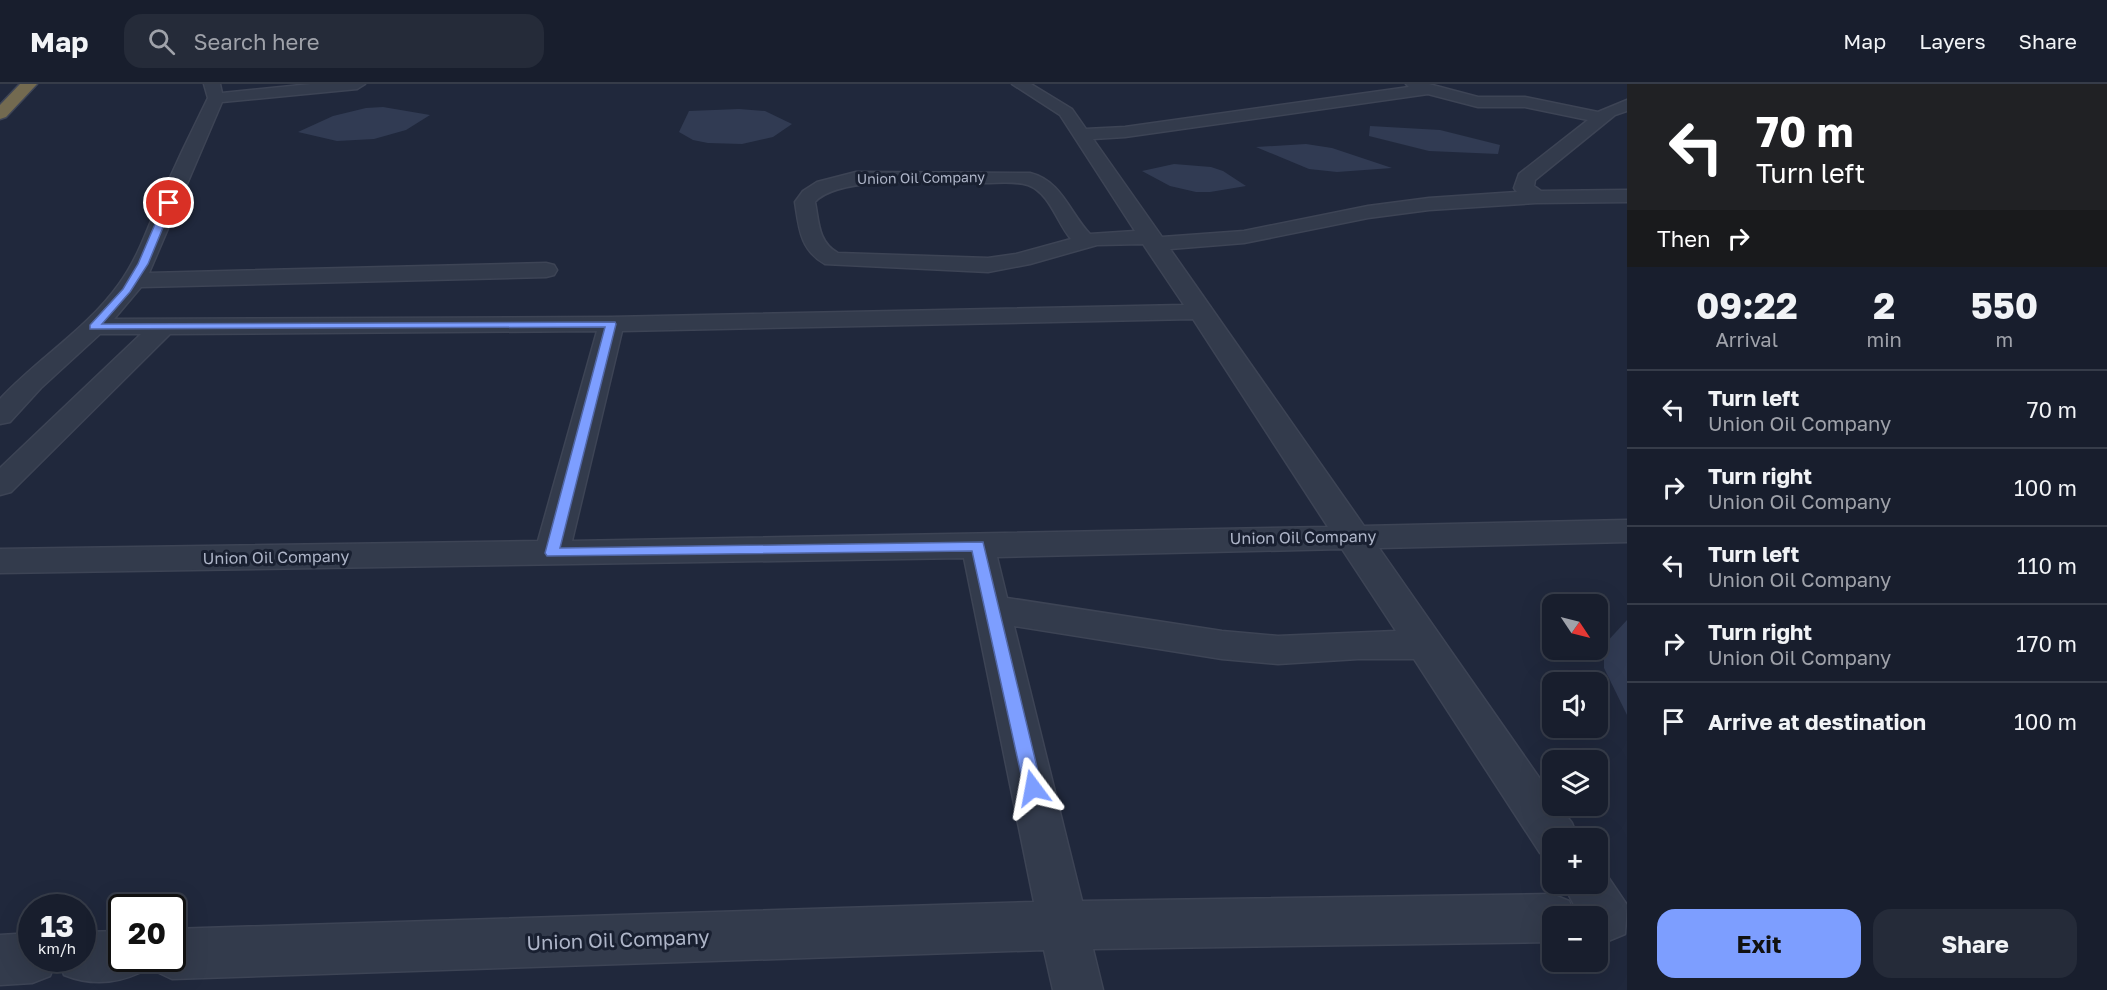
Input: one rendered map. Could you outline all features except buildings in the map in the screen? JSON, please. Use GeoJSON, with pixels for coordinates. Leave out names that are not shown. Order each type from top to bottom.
{"type":"FeatureCollection","features":[{"type":"Feature","properties":{"kind":"highway"},"geometry":{"type":"LineString","coordinates":[[0,114],[29,84]]}},
{"type":"Feature","properties":{"kind":"street"},"geometry":{"type":"LineString","coordinates":[[0,416],[32,382],[94,327],[133,280],[143,264],[214,91],[357,84]]}},
{"type":"Feature","properties":{"kind":"street"},"geometry":{"type":"LineString","coordinates":[[1020,84],[1066,112],[1549,828]]}},
{"type":"Feature","properties":{"kind":"street"},"geometry":{"type":"LineString","coordinates":[[1081,135],[1125,132],[1421,87],[1478,102],[1524,95],[1601,118]]}},
{"type":"Feature","properties":{"kind":"street"},"geometry":{"type":"LineString","coordinates":[[1536,197],[1524,188],[1526,178],[1601,118],[1627,105]]}},
{"type":"Feature","properties":{"kind":"street","name":"Union Oil Company"},"geometry":{"type":"LineString","coordinates":[[1086,242],[1070,225],[1054,196],[1044,186],[1030,179],[856,178],[824,186],[810,195],[805,202],[812,244],[822,254],[833,259],[988,265],[1004,264],[1100,239],[1151,241],[1244,237],[1368,212],[1429,204],[1536,197],[1627,196]]}},
{"type":"Feature","properties":{"kind":"street"},"geometry":{"type":"LineString","coordinates":[[133,280],[546,270]]}},
{"type":"Feature","properties":{"kind":"street"},"geometry":{"type":"LineString","coordinates":[[94,327],[611,324],[1200,312]]}},
{"type":"Feature","properties":{"kind":"street"},"geometry":{"type":"LineString","coordinates":[[552,553],[611,324]]}},
{"type":"Feature","properties":{"kind":"street"},"geometry":{"type":"LineString","coordinates":[[0,485],[164,326]]}},
{"type":"Feature","properties":{"kind":"street","name":"Union Oil Company"},"geometry":{"type":"LineString","coordinates":[[0,561],[978,546],[1627,531]]}},
{"type":"Feature","properties":{"kind":"street"},"geometry":{"type":"LineString","coordinates":[[978,546],[1078,990]]}},
{"type":"Feature","properties":{"kind":"street"},"geometry":{"type":"LineString","coordinates":[[992,609],[1222,645],[1278,650],[1358,645],[1427,645]]}},
{"type":"Feature","properties":{"kind":"street","name":"Union Oil Company"},"geometry":{"type":"LineString","coordinates":[[186,954],[1064,925],[1542,918]]}},
{"type":"Feature","properties":{"kind":"street"},"geometry":{"type":"LineString","coordinates":[[0,960],[18,959]]}},
{"type":"Feature","properties":{"kind":"route"},"geometry":{"type":"LineString","coordinates":[[169,203],[143,264],[127,290],[94,327],[611,324],[552,553],[978,546],[1033,788]]}}]}
